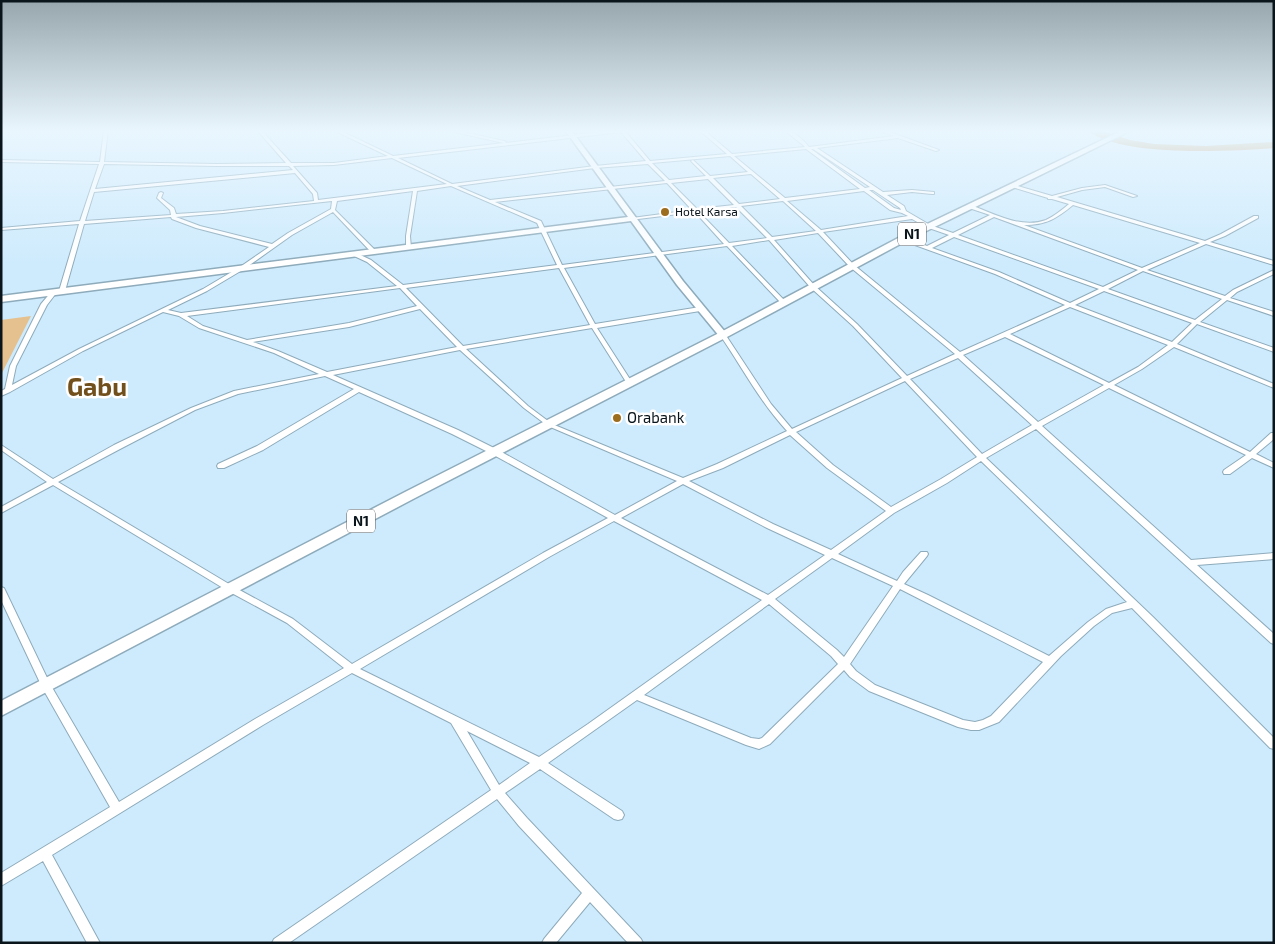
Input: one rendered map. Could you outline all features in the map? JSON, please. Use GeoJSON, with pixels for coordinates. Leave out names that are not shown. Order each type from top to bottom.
{"type":"FeatureCollection","features":[{"type":"Feature","properties":{"kind":"main road"},"geometry":{"type":"LineString","coordinates":[[599,174],[722,336]]}},
{"type":"Feature","properties":{"kind":"main road","name":"N1"},"geometry":{"type":"LineString","coordinates":[[1,709],[495,452],[630,384],[928,226],[1038,174]]}},
{"type":"Feature","properties":{"kind":"main road"},"geometry":{"type":"LineString","coordinates":[[1,299],[632,219]]}},
{"type":"Feature","properties":{"kind":"street"},"geometry":{"type":"LineString","coordinates":[[8,391],[13,366],[44,304],[58,291],[83,223],[98,174]]}},
{"type":"Feature","properties":{"kind":"street"},"geometry":{"type":"LineString","coordinates":[[92,191],[134,189],[230,177],[279,174]]}},
{"type":"Feature","properties":{"kind":"street"},"geometry":{"type":"LineString","coordinates":[[299,174],[312,190],[316,202]]}},
{"type":"Feature","properties":{"kind":"street"},"geometry":{"type":"LineString","coordinates":[[428,174],[539,222],[561,267],[605,347],[630,384]]}},
{"type":"Feature","properties":{"kind":"street"},"geometry":{"type":"LineString","coordinates":[[1,229],[173,216],[316,202],[552,174]]}},
{"type":"Feature","properties":{"kind":"street"},"geometry":{"type":"LineString","coordinates":[[662,174],[726,244],[783,302]]}},
{"type":"Feature","properties":{"kind":"street"},"geometry":{"type":"LineString","coordinates":[[705,174],[770,238],[813,287],[842,313],[981,457],[1133,604],[1274,745]]}},
{"type":"Feature","properties":{"kind":"street"},"geometry":{"type":"LineString","coordinates":[[487,201],[740,174]]}},
{"type":"Feature","properties":{"kind":"street"},"geometry":{"type":"LineString","coordinates":[[752,174],[820,231],[852,266],[958,354],[1274,640]]}},
{"type":"Feature","properties":{"kind":"street"},"geometry":{"type":"LineString","coordinates":[[844,174],[892,209],[904,212],[928,226],[955,234],[1274,350]]}},
{"type":"Feature","properties":{"kind":"street"},"geometry":{"type":"LineString","coordinates":[[853,174],[902,207],[904,212]]}},
{"type":"Feature","properties":{"kind":"street"},"geometry":{"type":"LineString","coordinates":[[1014,186],[1274,263]]}},
{"type":"Feature","properties":{"kind":"street"},"geometry":{"type":"LineString","coordinates":[[1050,198],[1082,189],[1105,186],[1135,196]]}},
{"type":"Feature","properties":{"kind":"street"},"geometry":{"type":"LineString","coordinates":[[632,219],[874,188]]}},
{"type":"Feature","properties":{"kind":"street"},"geometry":{"type":"LineString","coordinates":[[409,247],[408,236],[412,223],[415,191]]}},
{"type":"Feature","properties":{"kind":"street"},"geometry":{"type":"LineString","coordinates":[[882,194],[912,191],[932,193]]}},
{"type":"Feature","properties":{"kind":"street"},"geometry":{"type":"LineString","coordinates":[[161,193],[159,198],[172,209],[174,218],[190,225],[272,246]]}},
{"type":"Feature","properties":{"kind":"street"},"geometry":{"type":"LineString","coordinates":[[1,394],[81,350],[205,290],[242,268],[272,246],[333,210],[336,200]]}},
{"type":"Feature","properties":{"kind":"street"},"geometry":{"type":"LineString","coordinates":[[1011,222],[1046,222],[1056,217],[1071,204]]}},
{"type":"Feature","properties":{"kind":"street"},"geometry":{"type":"LineString","coordinates":[[971,207],[1143,270],[1274,314]]}},
{"type":"Feature","properties":{"kind":"street"},"geometry":{"type":"LineString","coordinates":[[333,210],[374,252]]}},
{"type":"Feature","properties":{"kind":"street"},"geometry":{"type":"LineString","coordinates":[[927,248],[992,216]]}},
{"type":"Feature","properties":{"kind":"street"},"geometry":{"type":"LineString","coordinates":[[181,315],[356,291],[561,267],[914,217]]}},
{"type":"Feature","properties":{"kind":"street"},"geometry":{"type":"LineString","coordinates":[[1,880],[259,722],[546,555],[683,481],[720,466],[958,354],[1070,306],[1103,288],[1232,230],[1256,217]]}},
{"type":"Feature","properties":{"kind":"street"},"geometry":{"type":"LineString","coordinates":[[903,239],[997,274],[1070,306],[1274,386]]}},
{"type":"Feature","properties":{"kind":"street"},"geometry":{"type":"LineString","coordinates":[[354,254],[369,262],[402,287],[461,348],[526,407],[550,425],[683,481],[770,526],[988,628],[1050,660]]}},
{"type":"Feature","properties":{"kind":"street"},"geometry":{"type":"LineString","coordinates":[[278,943],[540,763],[729,626],[770,600],[891,511],[1106,385],[1140,368],[1173,345],[1196,322],[1225,298],[1244,286],[1274,272]]}},
{"type":"Feature","properties":{"kind":"street"},"geometry":{"type":"LineString","coordinates":[[248,342],[359,323],[421,307]]}},
{"type":"Feature","properties":{"kind":"street"},"geometry":{"type":"LineString","coordinates":[[1,510],[117,447],[211,400],[236,392],[461,348],[700,309]]}},
{"type":"Feature","properties":{"kind":"street"},"geometry":{"type":"LineString","coordinates":[[165,310],[181,315],[201,327],[276,352],[455,432],[495,452],[614,518],[770,600],[845,663],[853,674],[872,688],[973,727],[985,725],[994,720],[1050,660],[1091,624],[1109,611],[1133,604]]}},
{"type":"Feature","properties":{"kind":"street"},"geometry":{"type":"LineString","coordinates":[[1004,334],[1274,466]]}},
{"type":"Feature","properties":{"kind":"street"},"geometry":{"type":"LineString","coordinates":[[722,336],[776,414],[791,431],[858,488],[891,511]]}},
{"type":"Feature","properties":{"kind":"street"},"geometry":{"type":"LineString","coordinates":[[221,466],[268,443],[358,390]]}},
{"type":"Feature","properties":{"kind":"street"},"geometry":{"type":"LineString","coordinates":[[1227,472],[1251,456],[1274,435]]}},
{"type":"Feature","properties":{"kind":"street"},"geometry":{"type":"LineString","coordinates":[[1,447],[53,482],[230,589],[290,620],[352,669],[540,763],[618,815]]}},
{"type":"Feature","properties":{"kind":"street"},"geometry":{"type":"LineString","coordinates":[[635,695],[759,744],[773,735],[845,663],[898,585],[924,554]]}},
{"type":"Feature","properties":{"kind":"street"},"geometry":{"type":"LineString","coordinates":[[1189,563],[1274,556]]}},
{"type":"Feature","properties":{"kind":"street"},"geometry":{"type":"LineString","coordinates":[[1,590],[46,686],[117,809]]}},
{"type":"Feature","properties":{"kind":"street"},"geometry":{"type":"LineString","coordinates":[[455,721],[498,792],[523,822],[637,943]]}},
{"type":"Feature","properties":{"kind":"street"},"geometry":{"type":"LineString","coordinates":[[45,853],[94,943]]}},
{"type":"Feature","properties":{"kind":"street"},"geometry":{"type":"LineString","coordinates":[[548,943],[590,892]]}},
{"type":"Feature","properties":{"kind":"shaded area"},"geometry":{"type":"Polygon","coordinates":[[[31,316],[1,375],[1,320],[31,316]]]}},
{"type":"Feature","properties":{"kind":"place","name":"Hotel Karsa"},"geometry":{"type":"Point","coordinates":[665,212]}},
{"type":"Feature","properties":{"kind":"place","name":"Orabank"},"geometry":{"type":"Point","coordinates":[617,418]}},
{"type":"Feature","properties":{"kind":"district","name":"Gabu"},"geometry":{"type":"Point","coordinates":[97,387]}}]}
